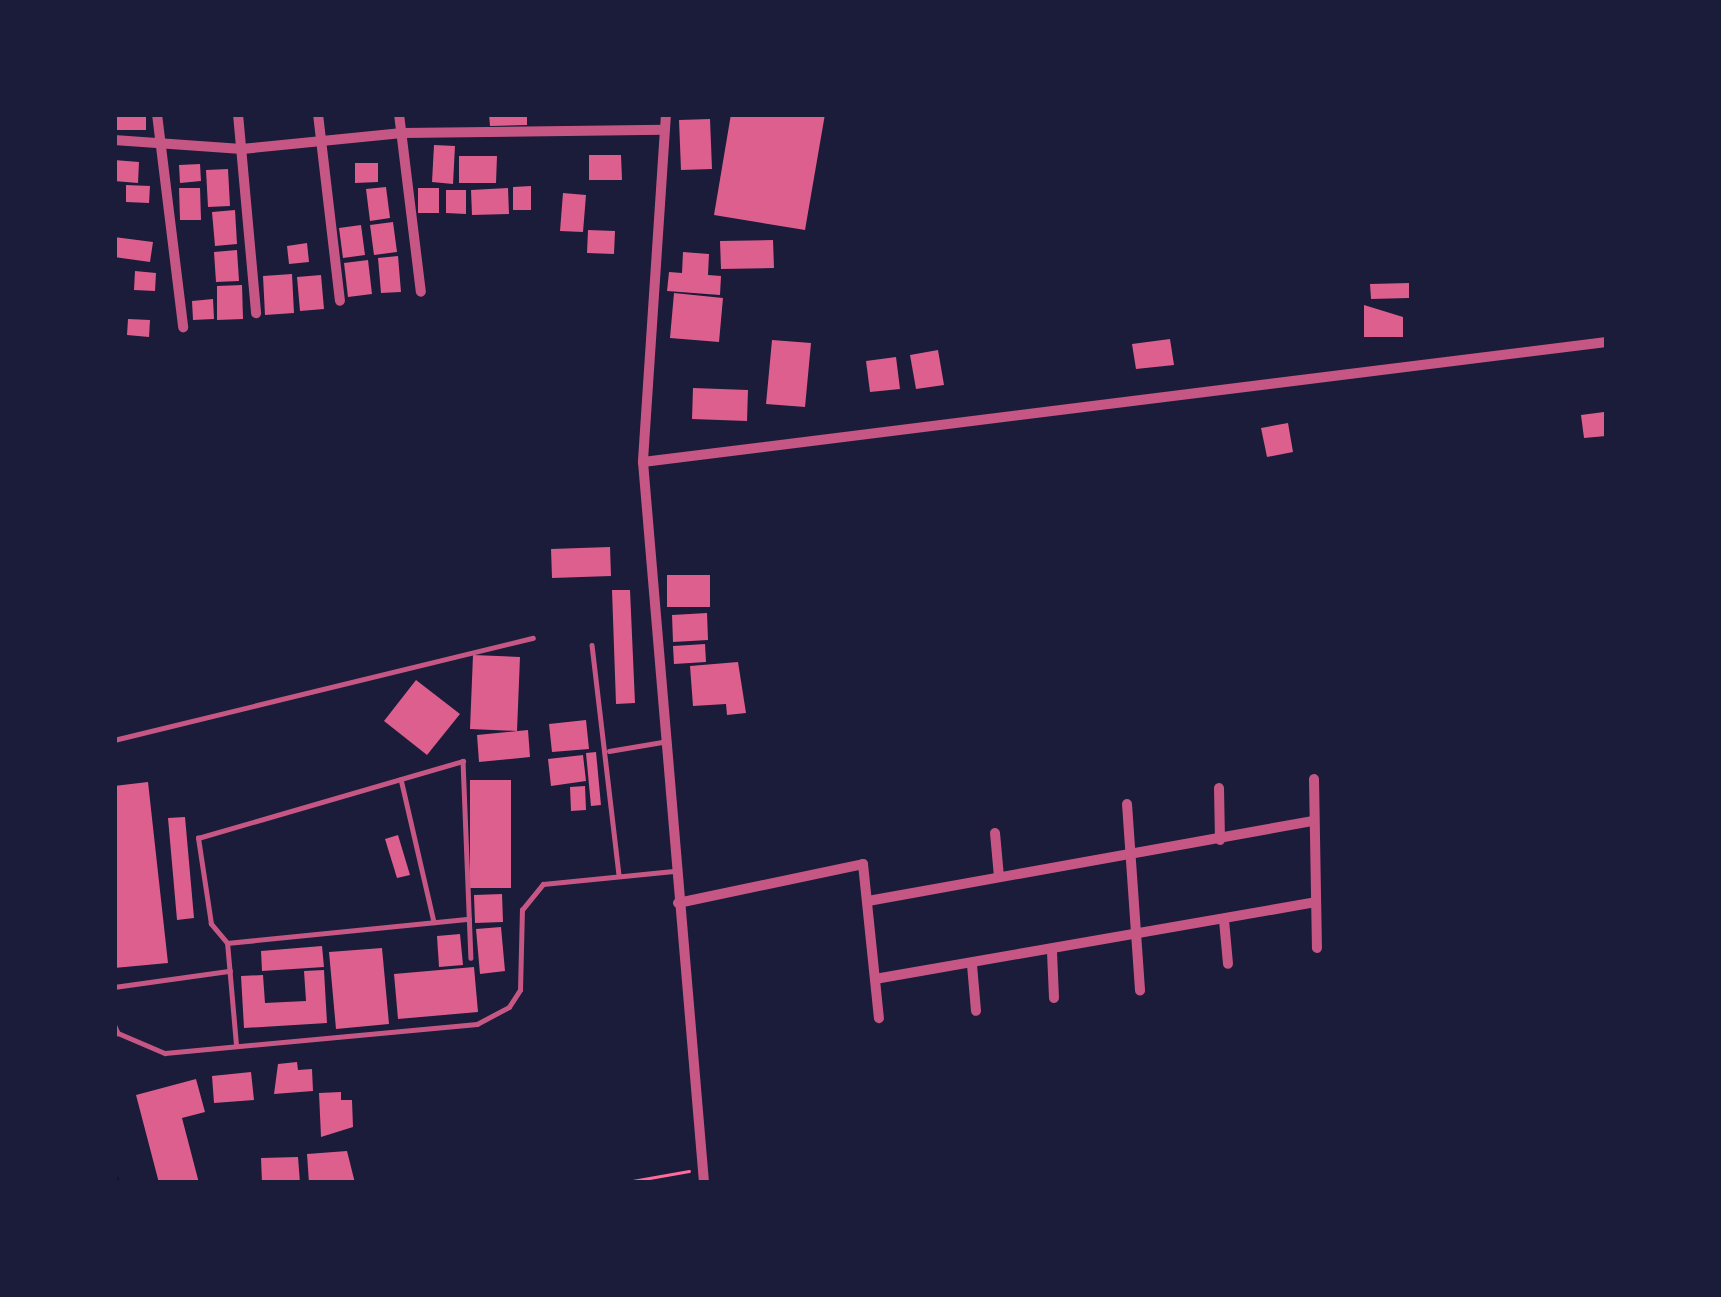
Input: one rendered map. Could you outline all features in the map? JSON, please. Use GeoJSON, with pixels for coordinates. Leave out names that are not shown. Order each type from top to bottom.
{"type":"FeatureCollection","features":[{"type":"Feature","properties":{"kind":"street"},"geometry":{"type":"LineString","coordinates":[[157,114],[182,327]]}},
{"type":"Feature","properties":{"kind":"street"},"geometry":{"type":"LineString","coordinates":[[238,114],[256,313]]}},
{"type":"Feature","properties":{"kind":"street"},"geometry":{"type":"LineString","coordinates":[[318,114],[340,301]]}},
{"type":"Feature","properties":{"kind":"street"},"geometry":{"type":"LineString","coordinates":[[399,114],[421,292]]}},
{"type":"Feature","properties":{"kind":"street"},"geometry":{"type":"LineString","coordinates":[[482,114],[484,132]]}},
{"type":"Feature","properties":{"kind":"street"},"geometry":{"type":"LineString","coordinates":[[561,114],[563,129]]}},
{"type":"Feature","properties":{"kind":"street"},"geometry":{"type":"LineString","coordinates":[[666,114],[643,462],[663,742],[704,1183]]}},
{"type":"Feature","properties":{"kind":"street"},"geometry":{"type":"LineString","coordinates":[[114,140],[242,149],[320,146],[401,133],[664,130]]}},
{"type":"Feature","properties":{"kind":"street"},"geometry":{"type":"LineString","coordinates":[[643,462],[1607,342]]}},
{"type":"Feature","properties":{"kind":"street"},"geometry":{"type":"LineString","coordinates":[[1314,779],[1317,948]]}},
{"type":"Feature","properties":{"kind":"street"},"geometry":{"type":"LineString","coordinates":[[1219,788],[1220,840]]}},
{"type":"Feature","properties":{"kind":"street"},"geometry":{"type":"LineString","coordinates":[[1127,804],[1140,991]]}},
{"type":"Feature","properties":{"kind":"street"},"geometry":{"type":"LineString","coordinates":[[868,901],[1312,821]]}},
{"type":"Feature","properties":{"kind":"street"},"geometry":{"type":"LineString","coordinates":[[995,833],[999,877]]}},
{"type":"Feature","properties":{"kind":"street"},"geometry":{"type":"LineString","coordinates":[[678,903],[863,864],[879,1018]]}},
{"type":"Feature","properties":{"kind":"street"},"geometry":{"type":"LineString","coordinates":[[874,979],[1136,938],[1316,902]]}},
{"type":"Feature","properties":{"kind":"street"},"geometry":{"type":"LineString","coordinates":[[1224,920],[1228,964]]}},
{"type":"Feature","properties":{"kind":"street"},"geometry":{"type":"LineString","coordinates":[[1052,952],[1054,998]]}},
{"type":"Feature","properties":{"kind":"street"},"geometry":{"type":"LineString","coordinates":[[972,965],[976,1011]]}},
{"type":"Feature","properties":{"kind":"lane"},"geometry":{"type":"LineString","coordinates":[[114,740],[533,638]]}},
{"type":"Feature","properties":{"kind":"lane"},"geometry":{"type":"LineString","coordinates":[[592,645],[609,751],[620,875]]}},
{"type":"Feature","properties":{"kind":"lane"},"geometry":{"type":"LineString","coordinates":[[609,751],[663,742]]}},
{"type":"Feature","properties":{"kind":"lane"},"geometry":{"type":"LineString","coordinates":[[236,1045],[227,943],[211,924],[198,838],[463,760],[471,958]]}},
{"type":"Feature","properties":{"kind":"lane"},"geometry":{"type":"LineString","coordinates":[[400,779],[434,922]]}},
{"type":"Feature","properties":{"kind":"lane"},"geometry":{"type":"LineString","coordinates":[[114,1024],[118,1033],[165,1053],[477,1024],[509,1007],[520,990],[522,910],[543,884],[674,871]]}},
{"type":"Feature","properties":{"kind":"lane"},"geometry":{"type":"LineString","coordinates":[[227,943],[469,919]]}},
{"type":"Feature","properties":{"kind":"lane"},"geometry":{"type":"LineString","coordinates":[[114,987],[230,971]]}},
{"type":"Feature","properties":{"kind":"path"},"geometry":{"type":"LineString","coordinates":[[621,1183],[703,1169]]}},
{"type":"Feature","properties":{"kind":"building"},"geometry":{"type":"Polygon","coordinates":[[[114,114],[146,114],[146,130],[114,130],[114,114]]]}},
{"type":"Feature","properties":{"kind":"building"},"geometry":{"type":"Polygon","coordinates":[[[489,114],[527,114],[527,125],[490,126],[489,114]]]}},
{"type":"Feature","properties":{"kind":"building"},"geometry":{"type":"Polygon","coordinates":[[[731,114],[825,114],[805,230],[714,215],[731,114]]]}},
{"type":"Feature","properties":{"kind":"building"},"geometry":{"type":"Polygon","coordinates":[[[710,119],[712,169],[681,170],[679,120],[710,119]]]}},
{"type":"Feature","properties":{"kind":"building"},"geometry":{"type":"Polygon","coordinates":[[[434,145],[455,146],[453,184],[432,182],[434,145]]]}},
{"type":"Feature","properties":{"kind":"building"},"geometry":{"type":"Polygon","coordinates":[[[589,155],[621,155],[622,180],[589,180],[589,155]]]}},
{"type":"Feature","properties":{"kind":"building"},"geometry":{"type":"Polygon","coordinates":[[[459,156],[497,156],[496,183],[459,183],[459,156]]]}},
{"type":"Feature","properties":{"kind":"building"},"geometry":{"type":"Polygon","coordinates":[[[114,160],[139,162],[138,183],[114,181],[114,160]]]}},
{"type":"Feature","properties":{"kind":"building"},"geometry":{"type":"Polygon","coordinates":[[[355,163],[378,163],[378,182],[355,183],[355,163]]]}},
{"type":"Feature","properties":{"kind":"building"},"geometry":{"type":"Polygon","coordinates":[[[200,164],[201,181],[180,183],[179,165],[200,164]]]}},
{"type":"Feature","properties":{"kind":"building"},"geometry":{"type":"Polygon","coordinates":[[[228,169],[230,206],[208,207],[206,170],[228,169]]]}},
{"type":"Feature","properties":{"kind":"building"},"geometry":{"type":"Polygon","coordinates":[[[126,185],[150,186],[149,203],[126,202],[126,185]]]}},
{"type":"Feature","properties":{"kind":"building"},"geometry":{"type":"Polygon","coordinates":[[[531,186],[531,210],[513,210],[513,187],[531,186]]]}},
{"type":"Feature","properties":{"kind":"building"},"geometry":{"type":"Polygon","coordinates":[[[386,187],[390,218],[370,221],[366,189],[386,187]]]}},
{"type":"Feature","properties":{"kind":"building"},"geometry":{"type":"Polygon","coordinates":[[[179,188],[200,188],[201,220],[180,220],[179,188]]]}},
{"type":"Feature","properties":{"kind":"building"},"geometry":{"type":"Polygon","coordinates":[[[418,188],[439,188],[439,213],[418,213],[418,188]]]}},
{"type":"Feature","properties":{"kind":"building"},"geometry":{"type":"Polygon","coordinates":[[[508,188],[509,214],[472,215],[471,190],[508,188]]]}},
{"type":"Feature","properties":{"kind":"building"},"geometry":{"type":"Polygon","coordinates":[[[446,190],[466,190],[466,214],[446,213],[446,190]]]}},
{"type":"Feature","properties":{"kind":"building"},"geometry":{"type":"Polygon","coordinates":[[[563,193],[586,195],[583,232],[560,231],[563,193]]]}},
{"type":"Feature","properties":{"kind":"building"},"geometry":{"type":"Polygon","coordinates":[[[235,210],[237,244],[215,246],[212,212],[235,210]]]}},
{"type":"Feature","properties":{"kind":"building"},"geometry":{"type":"Polygon","coordinates":[[[393,222],[397,252],[374,255],[370,225],[393,222]]]}},
{"type":"Feature","properties":{"kind":"building"},"geometry":{"type":"Polygon","coordinates":[[[361,225],[365,255],[343,258],[339,228],[361,225]]]}},
{"type":"Feature","properties":{"kind":"building"},"geometry":{"type":"Polygon","coordinates":[[[588,230],[615,231],[614,254],[587,253],[588,230]]]}},
{"type":"Feature","properties":{"kind":"building"},"geometry":{"type":"Polygon","coordinates":[[[114,237],[153,242],[150,262],[114,257],[114,237]]]}},
{"type":"Feature","properties":{"kind":"building"},"geometry":{"type":"Polygon","coordinates":[[[773,240],[774,268],[721,269],[720,241],[773,240]]]}},
{"type":"Feature","properties":{"kind":"building"},"geometry":{"type":"Polygon","coordinates":[[[307,243],[309,262],[289,264],[287,246],[307,243]]]}},
{"type":"Feature","properties":{"kind":"building"},"geometry":{"type":"Polygon","coordinates":[[[237,250],[239,281],[216,282],[214,252],[237,250]]]}},
{"type":"Feature","properties":{"kind":"building"},"geometry":{"type":"Polygon","coordinates":[[[683,252],[709,254],[708,275],[721,276],[720,295],[667,291],[669,272],[682,273],[683,252]]]}},
{"type":"Feature","properties":{"kind":"building"},"geometry":{"type":"Polygon","coordinates":[[[398,256],[401,292],[381,293],[378,258],[398,256]]]}},
{"type":"Feature","properties":{"kind":"building"},"geometry":{"type":"Polygon","coordinates":[[[368,260],[372,294],[348,297],[344,263],[368,260]]]}},
{"type":"Feature","properties":{"kind":"building"},"geometry":{"type":"Polygon","coordinates":[[[135,271],[156,273],[155,291],[134,290],[135,271]]]}},
{"type":"Feature","properties":{"kind":"building"},"geometry":{"type":"Polygon","coordinates":[[[292,274],[294,313],[265,315],[263,276],[292,274]]]}},
{"type":"Feature","properties":{"kind":"building"},"geometry":{"type":"Polygon","coordinates":[[[321,275],[324,309],[300,311],[297,277],[321,275]]]}},
{"type":"Feature","properties":{"kind":"building"},"geometry":{"type":"Polygon","coordinates":[[[1409,283],[1409,298],[1371,299],[1370,284],[1409,283]]]}},
{"type":"Feature","properties":{"kind":"building"},"geometry":{"type":"Polygon","coordinates":[[[242,285],[243,319],[217,320],[217,286],[242,285]]]}},
{"type":"Feature","properties":{"kind":"building"},"geometry":{"type":"Polygon","coordinates":[[[674,293],[723,298],[719,342],[670,338],[674,293]]]}},
{"type":"Feature","properties":{"kind":"building"},"geometry":{"type":"Polygon","coordinates":[[[213,299],[214,319],[193,320],[192,301],[213,299]]]}},
{"type":"Feature","properties":{"kind":"building"},"geometry":{"type":"Polygon","coordinates":[[[1364,305],[1403,317],[1403,337],[1364,337],[1364,305]]]}},
{"type":"Feature","properties":{"kind":"building"},"geometry":{"type":"Polygon","coordinates":[[[128,319],[150,320],[149,337],[127,335],[128,319]]]}},
{"type":"Feature","properties":{"kind":"building"},"geometry":{"type":"Polygon","coordinates":[[[1170,339],[1174,365],[1136,369],[1132,344],[1170,339]]]}},
{"type":"Feature","properties":{"kind":"building"},"geometry":{"type":"Polygon","coordinates":[[[772,340],[811,343],[805,407],[766,404],[772,340]]]}},
{"type":"Feature","properties":{"kind":"building"},"geometry":{"type":"Polygon","coordinates":[[[938,350],[944,385],[916,389],[910,355],[938,350]]]}},
{"type":"Feature","properties":{"kind":"building"},"geometry":{"type":"Polygon","coordinates":[[[896,357],[900,389],[870,392],[866,361],[896,357]]]}},
{"type":"Feature","properties":{"kind":"building"},"geometry":{"type":"Polygon","coordinates":[[[693,388],[748,390],[747,421],[692,419],[693,388]]]}},
{"type":"Feature","properties":{"kind":"building"},"geometry":{"type":"Polygon","coordinates":[[[1604,412],[1606,436],[1584,438],[1581,415],[1604,412]]]}},
{"type":"Feature","properties":{"kind":"building"},"geometry":{"type":"Polygon","coordinates":[[[1288,423],[1293,452],[1267,457],[1261,428],[1288,423]]]}},
{"type":"Feature","properties":{"kind":"building"},"geometry":{"type":"Polygon","coordinates":[[[610,547],[611,576],[552,578],[551,549],[610,547]]]}},
{"type":"Feature","properties":{"kind":"building"},"geometry":{"type":"Polygon","coordinates":[[[667,575],[710,575],[710,607],[667,607],[667,575]]]}},
{"type":"Feature","properties":{"kind":"building"},"geometry":{"type":"Polygon","coordinates":[[[612,590],[630,590],[635,703],[616,704],[612,590]]]}},
{"type":"Feature","properties":{"kind":"building"},"geometry":{"type":"Polygon","coordinates":[[[707,613],[708,640],[673,642],[672,615],[707,613]]]}},
{"type":"Feature","properties":{"kind":"building"},"geometry":{"type":"Polygon","coordinates":[[[705,644],[706,662],[674,664],[673,646],[705,644]]]}},
{"type":"Feature","properties":{"kind":"building"},"geometry":{"type":"Polygon","coordinates":[[[473,655],[520,657],[517,731],[470,729],[473,655]]]}},
{"type":"Feature","properties":{"kind":"building"},"geometry":{"type":"Polygon","coordinates":[[[738,662],[746,713],[727,715],[726,704],[693,706],[690,666],[738,662]]]}},
{"type":"Feature","properties":{"kind":"building"},"geometry":{"type":"Polygon","coordinates":[[[416,680],[460,714],[427,755],[384,721],[416,680]]]}},
{"type":"Feature","properties":{"kind":"building"},"geometry":{"type":"Polygon","coordinates":[[[586,720],[589,749],[552,752],[549,724],[586,720]]]}},
{"type":"Feature","properties":{"kind":"building"},"geometry":{"type":"Polygon","coordinates":[[[528,730],[530,757],[479,762],[477,735],[528,730]]]}},
{"type":"Feature","properties":{"kind":"building"},"geometry":{"type":"Polygon","coordinates":[[[596,752],[601,805],[591,806],[586,753],[596,752]]]}},
{"type":"Feature","properties":{"kind":"building"},"geometry":{"type":"Polygon","coordinates":[[[583,755],[586,781],[551,786],[548,759],[583,755]]]}},
{"type":"Feature","properties":{"kind":"building"},"geometry":{"type":"Polygon","coordinates":[[[470,780],[511,780],[511,888],[470,888],[470,780]]]}},
{"type":"Feature","properties":{"kind":"building"},"geometry":{"type":"Polygon","coordinates":[[[148,782],[168,963],[114,968],[114,786],[148,782]]]}},
{"type":"Feature","properties":{"kind":"building"},"geometry":{"type":"Polygon","coordinates":[[[585,786],[586,810],[571,811],[570,787],[585,786]]]}},
{"type":"Feature","properties":{"kind":"building"},"geometry":{"type":"Polygon","coordinates":[[[185,817],[194,918],[177,920],[168,818],[185,817]]]}},
{"type":"Feature","properties":{"kind":"building"},"geometry":{"type":"Polygon","coordinates":[[[398,835],[410,875],[397,878],[385,839],[398,835]]]}},
{"type":"Feature","properties":{"kind":"building"},"geometry":{"type":"Polygon","coordinates":[[[502,894],[503,922],[475,923],[474,895],[502,894]]]}},
{"type":"Feature","properties":{"kind":"building"},"geometry":{"type":"Polygon","coordinates":[[[501,927],[505,971],[480,974],[476,929],[501,927]]]}},
{"type":"Feature","properties":{"kind":"building"},"geometry":{"type":"Polygon","coordinates":[[[460,934],[463,965],[439,967],[437,936],[460,934]]]}},
{"type":"Feature","properties":{"kind":"building"},"geometry":{"type":"Polygon","coordinates":[[[322,946],[324,967],[262,971],[261,951],[322,946]]]}},
{"type":"Feature","properties":{"kind":"building"},"geometry":{"type":"Polygon","coordinates":[[[382,948],[389,1024],[336,1029],[329,952],[382,948]]]}},
{"type":"Feature","properties":{"kind":"building"},"geometry":{"type":"Polygon","coordinates":[[[474,967],[478,1012],[398,1019],[394,974],[474,967]]]}},
{"type":"Feature","properties":{"kind":"building"},"geometry":{"type":"Polygon","coordinates":[[[324,970],[327,1023],[244,1028],[241,976],[263,975],[265,1003],[306,1001],[304,971],[324,970]]]}},
{"type":"Feature","properties":{"kind":"building"},"geometry":{"type":"Polygon","coordinates":[[[297,1062],[298,1070],[312,1069],[313,1091],[274,1094],[278,1064],[297,1062]]]}},
{"type":"Feature","properties":{"kind":"building"},"geometry":{"type":"Polygon","coordinates":[[[251,1072],[254,1100],[214,1103],[212,1076],[251,1072]]]}},
{"type":"Feature","properties":{"kind":"building"},"geometry":{"type":"Polygon","coordinates":[[[196,1079],[205,1112],[182,1118],[199,1183],[159,1183],[136,1095],[196,1079]]]}},
{"type":"Feature","properties":{"kind":"building"},"geometry":{"type":"Polygon","coordinates":[[[341,1092],[341,1100],[352,1100],[353,1127],[321,1137],[319,1093],[341,1092]]]}},
{"type":"Feature","properties":{"kind":"building"},"geometry":{"type":"Polygon","coordinates":[[[347,1151],[355,1183],[309,1183],[307,1154],[347,1151]]]}},
{"type":"Feature","properties":{"kind":"building"},"geometry":{"type":"Polygon","coordinates":[[[298,1157],[300,1183],[262,1183],[261,1158],[298,1157]]]}},
{"type":"Feature","properties":{"kind":"waterway"},"geometry":{"type":"LineString","coordinates":[[114,1175],[117,1183]]}}]}
